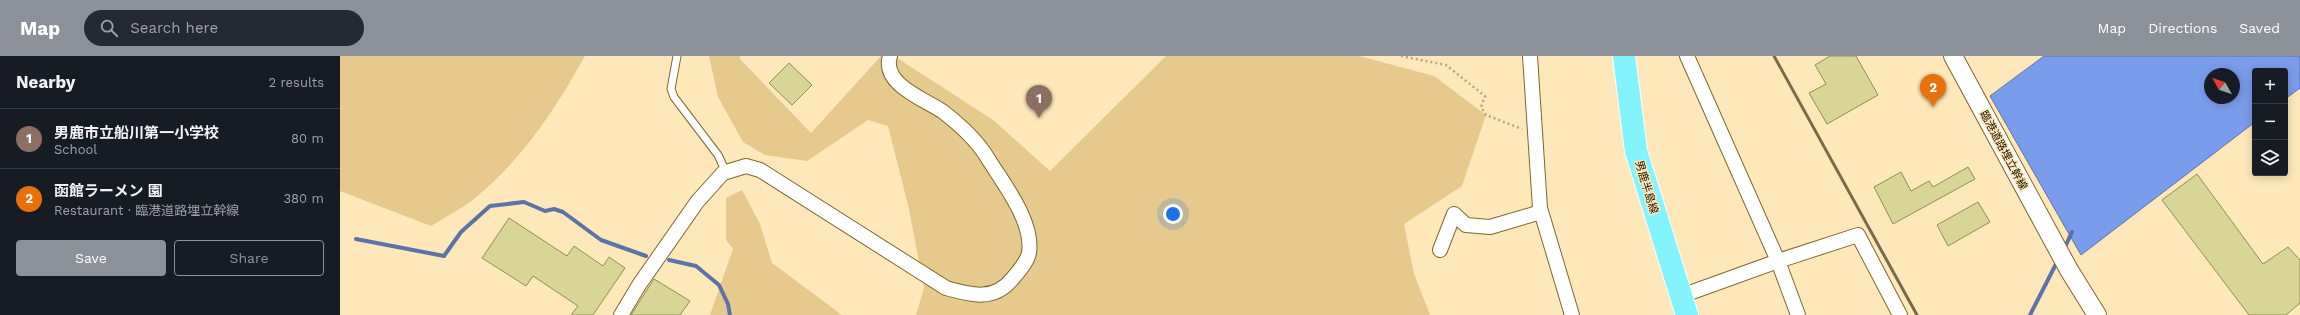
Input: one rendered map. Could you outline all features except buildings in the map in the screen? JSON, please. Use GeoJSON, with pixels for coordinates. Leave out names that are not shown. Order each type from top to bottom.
{"type":"FeatureCollection","features":[{"type":"Feature","properties":{"kind":"main road","name":"男鹿半島線"},"geometry":{"type":"LineString","coordinates":[[1624,56],[1636,151],[1684,306]]}},
{"type":"Feature","properties":{"kind":"street"},"geometry":{"type":"LineString","coordinates":[[621,315],[639,285],[697,202],[726,172],[746,166],[760,170],[946,288],[972,295],[988,294],[1006,287],[1024,263],[1029,252],[1022,214],[983,150],[969,134],[942,112],[905,89],[896,81],[890,70],[890,56]]}},
{"type":"Feature","properties":{"kind":"street"},"geometry":{"type":"LineString","coordinates":[[1530,56],[1534,134],[1541,212],[1572,315]]}},
{"type":"Feature","properties":{"kind":"street"},"geometry":{"type":"LineString","coordinates":[[1687,56],[1778,261],[1798,315]]}},
{"type":"Feature","properties":{"kind":"street","name":"臨港道路埋立幹線"},"geometry":{"type":"LineString","coordinates":[[1953,56],[2055,245],[2097,315]]}},
{"type":"Feature","properties":{"kind":"street"},"geometry":{"type":"LineString","coordinates":[[1440,250],[1454,214],[1466,225],[1490,227],[1541,212]]}},
{"type":"Feature","properties":{"kind":"street"},"geometry":{"type":"LineString","coordinates":[[1684,306],[1778,261],[1858,235],[1900,315]]}},
{"type":"Feature","properties":{"kind":"lane"},"geometry":{"type":"LineString","coordinates":[[677,56],[671,89],[674,97],[718,155],[726,172]]}},
{"type":"Feature","properties":{"kind":"path"},"geometry":{"type":"LineString","coordinates":[[1401,56],[1446,64],[1485,96],[1481,107],[1486,115],[1534,134]]}},
{"type":"Feature","properties":{"kind":"shaded area"},"geometry":{"type":"Polygon","coordinates":[[[340,56],[585,56],[550,114],[508,167],[470,202],[431,226],[340,191],[340,56]]]}},
{"type":"Feature","properties":{"kind":"shaded area"},"geometry":{"type":"Polygon","coordinates":[[[709,56],[740,56],[740,59],[811,133],[881,56],[894,56],[993,120],[1050,171],[1166,56],[1359,56],[1434,76],[1486,115],[1462,186],[1404,224],[1414,274],[1430,315],[916,315],[924,288],[909,209],[888,126],[868,120],[807,161],[765,155],[743,142],[718,97],[709,56]]]}},
{"type":"Feature","properties":{"kind":"shaded area"},"geometry":{"type":"Polygon","coordinates":[[[742,190],[760,224],[772,263],[842,315],[710,315],[733,249],[726,240],[726,198],[742,190]]]}},
{"type":"Feature","properties":{"kind":"water"},"geometry":{"type":"Polygon","coordinates":[[[2044,56],[2300,56],[2300,88],[2288,97],[2288,68],[2252,68],[2252,124],[2081,255],[1990,96],[2044,56]]]}},
{"type":"Feature","properties":{"kind":"waterway"},"geometry":{"type":"LineString","coordinates":[[356,239],[444,256],[461,232],[490,206],[524,202],[545,211],[554,209],[563,212],[601,240],[646,256]]}},
{"type":"Feature","properties":{"kind":"waterway"},"geometry":{"type":"LineString","coordinates":[[2064,249],[2072,232]]}},
{"type":"Feature","properties":{"kind":"waterway"},"geometry":{"type":"LineString","coordinates":[[669,260],[696,266],[719,285],[728,304],[730,315]]}},
{"type":"Feature","properties":{"kind":"waterway"},"geometry":{"type":"LineString","coordinates":[[2030,315],[2058,260]]}},
{"type":"Feature","properties":{"kind":"railway"},"geometry":{"type":"LineString","coordinates":[[1774,56],[1917,315]]}},
{"type":"Feature","properties":{"kind":"place","name":"函館ラーメン 園"},"geometry":{"type":"Point","coordinates":[1933,107]}},
{"type":"Feature","properties":{"kind":"place","name":"男鹿市立船川第一小学校"},"geometry":{"type":"Point","coordinates":[1039,118]}}]}
